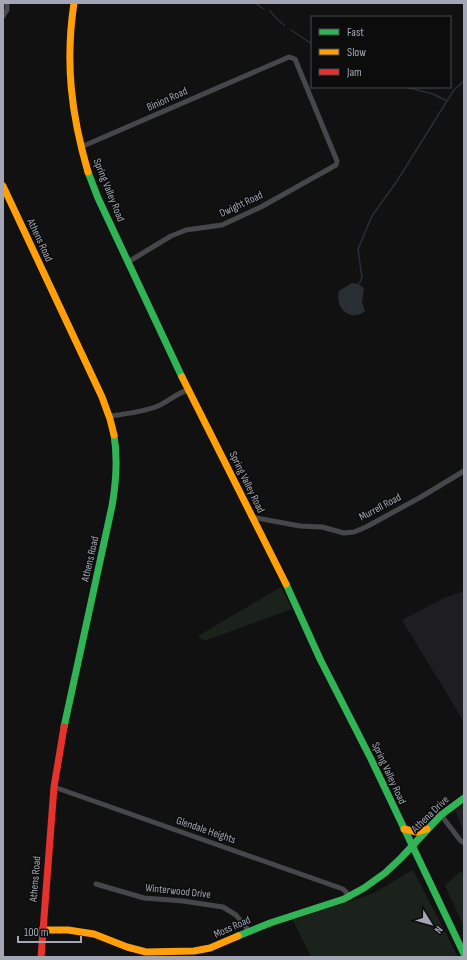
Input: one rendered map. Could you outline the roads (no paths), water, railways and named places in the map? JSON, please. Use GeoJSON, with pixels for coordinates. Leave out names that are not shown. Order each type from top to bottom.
{"type":"FeatureCollection","features":[{"type":"Feature","properties":{"kind":"street"},"geometry":{"type":"LineString","coordinates":[[3,16],[7,10],[7,3]]}},
{"type":"Feature","properties":{"kind":"street","name":"Spring Valley Road"},"geometry":{"type":"LineString","coordinates":[[74,3],[69,44],[71,93],[81,147],[98,198],[188,390],[288,589],[320,659],[370,757],[464,954]]}},
{"type":"Feature","properties":{"kind":"street","name":"Binion Road"},"geometry":{"type":"LineString","coordinates":[[81,147],[287,58],[295,59],[329,141]]}},
{"type":"Feature","properties":{"kind":"street","name":"Dwight Road"},"geometry":{"type":"LineString","coordinates":[[128,262],[171,236],[186,230],[222,226],[336,165],[337,161],[329,141]]}},
{"type":"Feature","properties":{"kind":"street","name":"Athens Road"},"geometry":{"type":"LineString","coordinates":[[4,189],[110,416],[115,445],[115,490],[67,711],[54,787],[41,957]]}},
{"type":"Feature","properties":{"kind":"street"},"geometry":{"type":"LineString","coordinates":[[110,416],[150,409],[162,404],[181,392],[188,390]]}},
{"type":"Feature","properties":{"kind":"street","name":"Murrell Road"},"geometry":{"type":"LineString","coordinates":[[251,517],[300,526],[322,527],[344,533],[354,532],[421,497],[464,471]]}},
{"type":"Feature","properties":{"kind":"street","name":"Glendale Heights"},"geometry":{"type":"LineString","coordinates":[[54,787],[343,889],[350,896]]}},
{"type":"Feature","properties":{"kind":"street","name":"Athena Drive"},"geometry":{"type":"LineString","coordinates":[[412,847],[441,815],[464,798]]}},
{"type":"Feature","properties":{"kind":"street"},"geometry":{"type":"LineString","coordinates":[[441,815],[464,843]]}},
{"type":"Feature","properties":{"kind":"street"},"geometry":{"type":"LineString","coordinates":[[404,829],[417,832],[429,828]]}},
{"type":"Feature","properties":{"kind":"street","name":"Moss Road"},"geometry":{"type":"LineString","coordinates":[[42,930],[68,930],[94,934],[127,947],[146,952],[210,948],[291,915],[350,896],[385,873],[412,847]]}},
{"type":"Feature","properties":{"kind":"street"},"geometry":{"type":"LineString","coordinates":[[401,858],[410,858],[421,864]]}},
{"type":"Feature","properties":{"kind":"street","name":"Winterwood Drive"},"geometry":{"type":"LineString","coordinates":[[96,884],[144,898],[183,901],[223,907],[236,916],[249,931]]}},
{"type":"Feature","properties":{"kind":"waterway"},"geometry":{"type":"LineString","coordinates":[[255,3],[264,9]]}},
{"type":"Feature","properties":{"kind":"waterway"},"geometry":{"type":"LineString","coordinates":[[270,11],[284,25]]}},
{"type":"Feature","properties":{"kind":"waterway"},"geometry":{"type":"LineString","coordinates":[[291,30],[311,43]]}},
{"type":"Feature","properties":{"kind":"waterway"},"geometry":{"type":"LineString","coordinates":[[359,284],[362,278],[358,249],[372,216],[397,181],[454,90],[464,81]]}},
{"type":"Feature","properties":{"kind":"waterway"},"geometry":{"type":"LineString","coordinates":[[410,88],[433,94],[447,101]]}}]}
